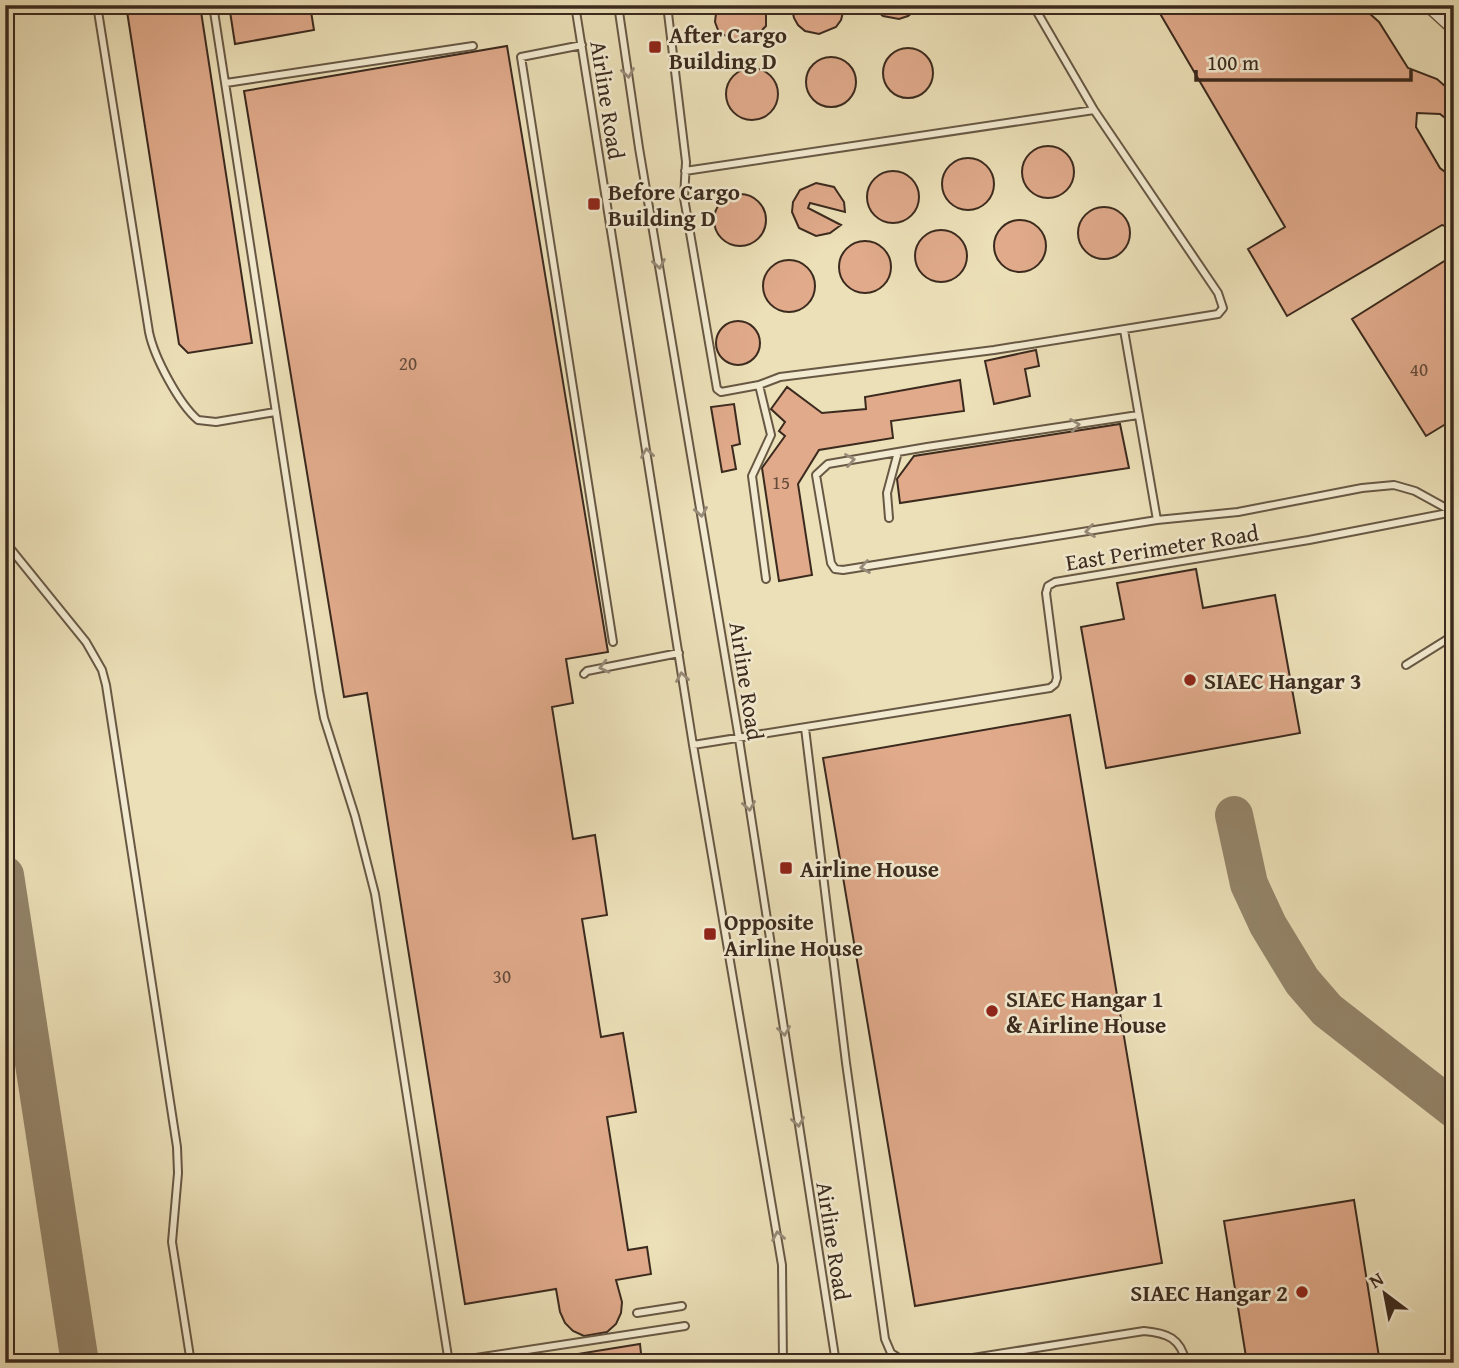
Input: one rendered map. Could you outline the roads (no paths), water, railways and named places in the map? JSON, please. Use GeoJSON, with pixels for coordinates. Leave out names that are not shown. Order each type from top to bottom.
{"type":"FeatureCollection","features":[{"type":"Feature","properties":{"kind":"street"},"geometry":{"type":"LineString","coordinates":[[1431,5],[1454,26]]}},
{"type":"Feature","properties":{"kind":"lane"},"geometry":{"type":"LineString","coordinates":[[97,5],[149,332],[156,353],[184,406],[198,420],[216,422],[275,412]]}},
{"type":"Feature","properties":{"kind":"lane"},"geometry":{"type":"LineString","coordinates":[[213,5],[324,718],[355,816],[375,894],[449,1362],[685,1326]]}},
{"type":"Feature","properties":{"kind":"lane","name":"Airline Road"},"geometry":{"type":"LineString","coordinates":[[575,5],[693,745],[782,1265],[783,1363]]}},
{"type":"Feature","properties":{"kind":"lane","name":"Airline Road"},"geometry":{"type":"LineString","coordinates":[[618,5],[639,148],[739,738],[836,1363]]}},
{"type":"Feature","properties":{"kind":"lane"},"geometry":{"type":"LineString","coordinates":[[667,5],[685,171],[684,198],[717,388],[721,392],[759,385],[780,377],[1212,316],[1223,308],[1218,293],[1094,110],[1032,5]]}},
{"type":"Feature","properties":{"kind":"lane"},"geometry":{"type":"LineString","coordinates":[[582,45],[521,57],[613,642]]}},
{"type":"Feature","properties":{"kind":"lane"},"geometry":{"type":"LineString","coordinates":[[226,83],[473,46]]}},
{"type":"Feature","properties":{"kind":"lane"},"geometry":{"type":"LineString","coordinates":[[685,171],[1094,110]]}},
{"type":"Feature","properties":{"kind":"lane"},"geometry":{"type":"LineString","coordinates":[[1125,330],[1157,520]]}},
{"type":"Feature","properties":{"kind":"lane"},"geometry":{"type":"LineString","coordinates":[[759,385],[771,435],[752,476],[766,579]]}},
{"type":"Feature","properties":{"kind":"lane"},"geometry":{"type":"LineString","coordinates":[[1138,415],[828,464],[816,475],[831,563],[835,569],[843,570],[1157,520],[1238,512],[1362,488],[1394,485],[1415,491],[1454,512]]}},
{"type":"Feature","properties":{"kind":"lane"},"geometry":{"type":"LineString","coordinates":[[889,518],[887,493],[898,452]]}},
{"type":"Feature","properties":{"kind":"lane","name":"East Perimeter Road"},"geometry":{"type":"LineString","coordinates":[[693,745],[1050,688],[1057,678],[1046,593],[1048,586],[1055,582],[1310,540],[1454,512]]}},
{"type":"Feature","properties":{"kind":"lane"},"geometry":{"type":"LineString","coordinates":[[5,542],[86,642],[102,670],[106,685],[177,1147],[178,1173],[172,1242],[191,1363]]}},
{"type":"Feature","properties":{"kind":"lane"},"geometry":{"type":"LineString","coordinates":[[1406,665],[1454,635]]}},
{"type":"Feature","properties":{"kind":"lane"},"geometry":{"type":"LineString","coordinates":[[584,674],[625,662],[679,653]]}},
{"type":"Feature","properties":{"kind":"lane"},"geometry":{"type":"LineString","coordinates":[[805,728],[846,1063],[885,1339],[891,1353],[906,1363]]}},
{"type":"Feature","properties":{"kind":"lane"},"geometry":{"type":"LineString","coordinates":[[637,1313],[682,1306]]}},
{"type":"Feature","properties":{"kind":"lane"},"geometry":{"type":"LineString","coordinates":[[941,1363],[1144,1331],[1162,1332],[1171,1336],[1179,1346],[1186,1363]]}},
{"type":"Feature","properties":{"kind":"place","name":"After Cargo Building D"},"geometry":{"type":"Point","coordinates":[655,47]}},
{"type":"Feature","properties":{"kind":"place","name":"Before Cargo Building D"},"geometry":{"type":"Point","coordinates":[594,204]}},
{"type":"Feature","properties":{"kind":"place","name":"SIAEC Hangar 3"},"geometry":{"type":"Point","coordinates":[1190,680]}},
{"type":"Feature","properties":{"kind":"place","name":"Airline House"},"geometry":{"type":"Point","coordinates":[786,868]}},
{"type":"Feature","properties":{"kind":"place","name":"Opposite Airline House"},"geometry":{"type":"Point","coordinates":[710,934]}},
{"type":"Feature","properties":{"kind":"place","name":"SIAEC Hangar 1 & Airline House"},"geometry":{"type":"Point","coordinates":[992,1011]}},
{"type":"Feature","properties":{"kind":"place","name":"SIAEC Hangar 2"},"geometry":{"type":"Point","coordinates":[1302,1292]}}]}
